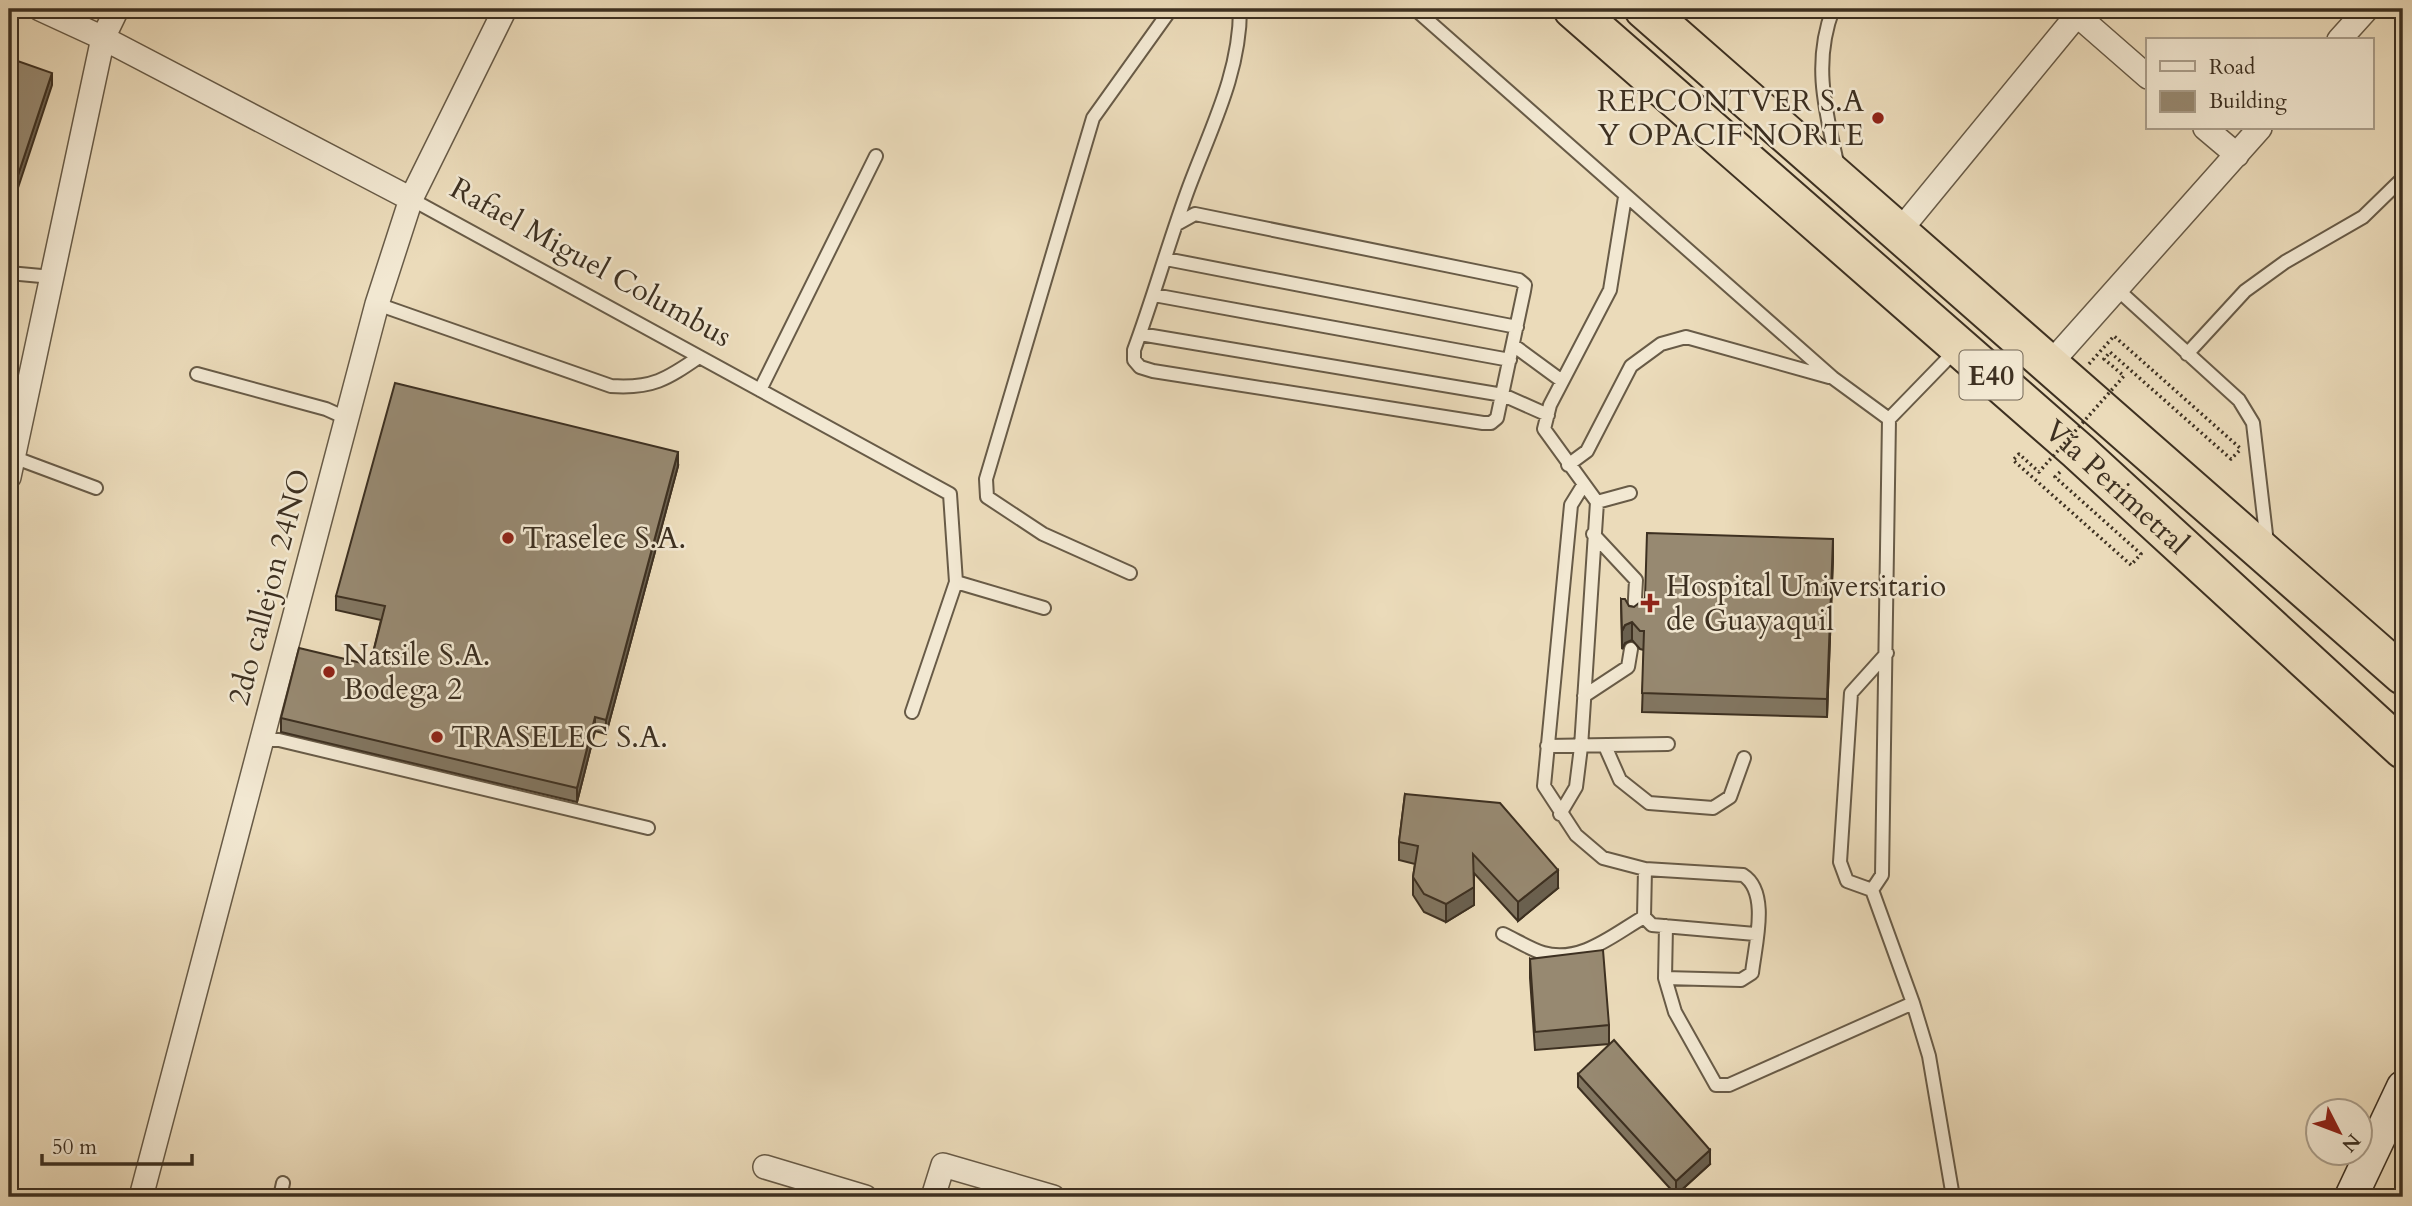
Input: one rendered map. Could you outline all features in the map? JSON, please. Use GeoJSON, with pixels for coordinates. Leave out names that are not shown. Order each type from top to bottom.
{"type":"FeatureCollection","features":[{"type":"Feature","properties":{"kind":"highway","name":"Vía Perimetral"},"geometry":{"type":"LineString","coordinates":[[1573,9],[2078,451],[2403,749]]}},
{"type":"Feature","properties":{"kind":"highway","name":"Vía Perimetral"},"geometry":{"type":"LineString","coordinates":[[1644,9],[2269,557],[2401,668]]}},
{"type":"Feature","properties":{"kind":"main road"},"geometry":{"type":"LineString","coordinates":[[2351,1197],[2403,1087]]}},
{"type":"Feature","properties":{"kind":"street","name":"Rafael Miguel Columbus"},"geometry":{"type":"LineString","coordinates":[[40,9],[103,38],[411,199]]}},
{"type":"Feature","properties":{"kind":"street"},"geometry":{"type":"LineString","coordinates":[[11,467],[103,38],[117,9]]}},
{"type":"Feature","properties":{"kind":"street","name":"2do callejon 24NO"},"geometry":{"type":"LineString","coordinates":[[141,1197],[377,304],[411,199],[505,9]]}},
{"type":"Feature","properties":{"kind":"street"},"geometry":{"type":"LineString","coordinates":[[2341,38],[2367,9]]}},
{"type":"Feature","properties":{"kind":"street"},"geometry":{"type":"LineString","coordinates":[[1898,233],[2080,12],[2146,75]]}},
{"type":"Feature","properties":{"kind":"street"},"geometry":{"type":"LineString","coordinates":[[2207,130],[2236,155]]}},
{"type":"Feature","properties":{"kind":"street"},"geometry":{"type":"LineString","coordinates":[[2061,375],[2118,290],[2258,130]]}},
{"type":"Feature","properties":{"kind":"street"},"geometry":{"type":"LineString","coordinates":[[933,1197],[943,1165],[1054,1197]]}},
{"type":"Feature","properties":{"kind":"street"},"geometry":{"type":"LineString","coordinates":[[765,1167],[865,1197]]}},
{"type":"Feature","properties":{"kind":"lane"},"geometry":{"type":"LineString","coordinates":[[1130,573],[1043,534],[987,497],[986,479],[1093,118],[1171,9]]}},
{"type":"Feature","properties":{"kind":"lane"},"geometry":{"type":"LineString","coordinates":[[1177,223],[1195,214],[1519,280],[1525,285],[1497,418],[1491,423],[1483,423],[1153,371],[1140,367],[1133,360],[1177,223],[1228,90],[1240,38],[1240,9]]}},
{"type":"Feature","properties":{"kind":"lane"},"geometry":{"type":"LineString","coordinates":[[1415,9],[1833,378],[1889,419]]}},
{"type":"Feature","properties":{"kind":"lane"},"geometry":{"type":"LineString","coordinates":[[1833,9],[1828,24],[1821,89],[1842,184]]}},
{"type":"Feature","properties":{"kind":"lane"},"geometry":{"type":"LineString","coordinates":[[760,390],[876,156]]}},
{"type":"Feature","properties":{"kind":"lane"},"geometry":{"type":"LineString","coordinates":[[2187,354],[2245,291],[2285,262],[2363,216],[2403,178]]}},
{"type":"Feature","properties":{"kind":"lane"},"geometry":{"type":"LineString","coordinates":[[1560,814],[1576,787],[1581,747],[1597,502],[1544,429],[1562,381],[1610,290],[1626,197]]}},
{"type":"Feature","properties":{"kind":"lane","name":"Rafael Miguel Columbus"},"geometry":{"type":"LineString","coordinates":[[411,199],[950,494],[957,582]]}},
{"type":"Feature","properties":{"kind":"lane"},"geometry":{"type":"LineString","coordinates":[[1166,259],[1517,327]]}},
{"type":"Feature","properties":{"kind":"lane"},"geometry":{"type":"LineString","coordinates":[[9,273],[52,277]]}},
{"type":"Feature","properties":{"kind":"lane"},"geometry":{"type":"LineString","coordinates":[[2118,290],[2238,400],[2253,423],[2269,557]]}},
{"type":"Feature","properties":{"kind":"lane"},"geometry":{"type":"LineString","coordinates":[[1154,295],[1510,360]]}},
{"type":"Feature","properties":{"kind":"lane"},"geometry":{"type":"LineString","coordinates":[[377,304],[611,386],[635,388],[661,382],[699,357]]}},
{"type":"Feature","properties":{"kind":"lane"},"geometry":{"type":"LineString","coordinates":[[1140,334],[1503,395],[1548,415]]}},
{"type":"Feature","properties":{"kind":"lane"},"geometry":{"type":"LineString","coordinates":[[1568,465],[1587,451],[1631,366],[1661,344],[1686,338],[1833,378]]}},
{"type":"Feature","properties":{"kind":"lane"},"geometry":{"type":"LineString","coordinates":[[1513,345],[1562,381]]}},
{"type":"Feature","properties":{"kind":"lane"},"geometry":{"type":"LineString","coordinates":[[1872,890],[1881,875],[1889,419],[1959,347]]}},
{"type":"Feature","properties":{"kind":"lane"},"geometry":{"type":"LineString","coordinates":[[197,374],[326,409],[346,418]]}},
{"type":"Feature","properties":{"kind":"lane"},"geometry":{"type":"LineString","coordinates":[[11,467],[96,488]]}},
{"type":"Feature","properties":{"kind":"lane"},"geometry":{"type":"LineString","coordinates":[[1584,484],[1571,505],[1544,786],[1576,835],[1603,858],[1645,869],[1743,875],[1752,881],[1758,899],[1752,973],[1741,980],[1665,978]]}},
{"type":"Feature","properties":{"kind":"lane"},"geometry":{"type":"LineString","coordinates":[[1597,502],[1630,493]]}},
{"type":"Feature","properties":{"kind":"lane"},"geometry":{"type":"LineString","coordinates":[[1593,534],[1636,580],[1634,617]]}},
{"type":"Feature","properties":{"kind":"lane"},"geometry":{"type":"LineString","coordinates":[[912,712],[957,582],[1044,608]]}},
{"type":"Feature","properties":{"kind":"lane"},"geometry":{"type":"LineString","coordinates":[[1584,696],[1628,667],[1631,649]]}},
{"type":"Feature","properties":{"kind":"lane"},"geometry":{"type":"LineString","coordinates":[[1872,890],[1847,881],[1840,862],[1851,693],[1886,653]]}},
{"type":"Feature","properties":{"kind":"lane"},"geometry":{"type":"LineString","coordinates":[[262,740],[279,740],[648,828]]}},
{"type":"Feature","properties":{"kind":"lane"},"geometry":{"type":"LineString","coordinates":[[1547,747],[1668,744]]}},
{"type":"Feature","properties":{"kind":"lane"},"geometry":{"type":"LineString","coordinates":[[1605,746],[1620,780],[1649,803],[1713,808],[1730,797],[1744,758]]}},
{"type":"Feature","properties":{"kind":"lane"},"geometry":{"type":"LineString","coordinates":[[1645,869],[1644,917],[1652,925],[1755,934]]}},
{"type":"Feature","properties":{"kind":"lane"},"geometry":{"type":"LineString","coordinates":[[1872,890],[1929,1056],[1954,1197]]}},
{"type":"Feature","properties":{"kind":"lane"},"geometry":{"type":"LineString","coordinates":[[1503,934],[1545,953],[1574,954],[1598,946],[1644,917]]}},
{"type":"Feature","properties":{"kind":"lane"},"geometry":{"type":"LineString","coordinates":[[1666,926],[1665,978],[1675,1012],[1716,1084],[1729,1084],[1913,1003]]}},
{"type":"Feature","properties":{"kind":"lane"},"geometry":{"type":"LineString","coordinates":[[280,1197],[283,1183]]}},
{"type":"Feature","properties":{"kind":"path"},"geometry":{"type":"LineString","coordinates":[[2061,375],[2114,336],[2241,449],[2231,459],[2110,352],[2104,359],[2124,376],[2039,472],[2019,454],[2013,460],[2131,565]]}},
{"type":"Feature","properties":{"kind":"building"},"geometry":{"type":"Polygon","coordinates":[[[9,58],[52,73],[9,202],[9,58]]]}},
{"type":"Feature","properties":{"kind":"building","name":"Traselec S.A."},"geometry":{"type":"Polygon","coordinates":[[[395,383],[678,452],[606,720],[595,717],[577,788],[281,718],[299,648],[370,665],[385,606],[336,596],[395,383]]]}},
{"type":"Feature","properties":{"kind":"building"},"geometry":{"type":"Polygon","coordinates":[[[1647,533],[1833,539],[1827,699],[1642,693],[1644,631],[1640,631],[1632,622],[1625,625],[1622,631],[1621,599],[1634,607],[1645,598],[1647,533]]]}},
{"type":"Feature","properties":{"kind":"building"},"geometry":{"type":"Polygon","coordinates":[[[1405,794],[1500,803],[1558,870],[1518,902],[1473,854],[1474,887],[1446,904],[1424,894],[1413,877],[1418,846],[1399,842],[1405,794]]]}},
{"type":"Feature","properties":{"kind":"building"},"geometry":{"type":"Polygon","coordinates":[[[1603,950],[1609,1025],[1535,1032],[1530,959],[1603,950]]]}},
{"type":"Feature","properties":{"kind":"building"},"geometry":{"type":"Polygon","coordinates":[[[1614,1040],[1710,1150],[1676,1181],[1578,1074],[1614,1040]]]}},
{"type":"Feature","properties":{"kind":"place","name":"REPCONTVER S.A Y OPACIF NORTE"},"geometry":{"type":"Point","coordinates":[1878,118]}},
{"type":"Feature","properties":{"kind":"place","name":"Traselec S.A."},"geometry":{"type":"Point","coordinates":[508,538]}},
{"type":"Feature","properties":{"kind":"place","name":"Hospital Universitario de Guayaquil"},"geometry":{"type":"Point","coordinates":[1650,603]}},
{"type":"Feature","properties":{"kind":"place","name":"Natsile S.A. Bodega 2"},"geometry":{"type":"Point","coordinates":[329,672]}},
{"type":"Feature","properties":{"kind":"place","name":"TRASELEC S.A."},"geometry":{"type":"Point","coordinates":[437,737]}}]}
